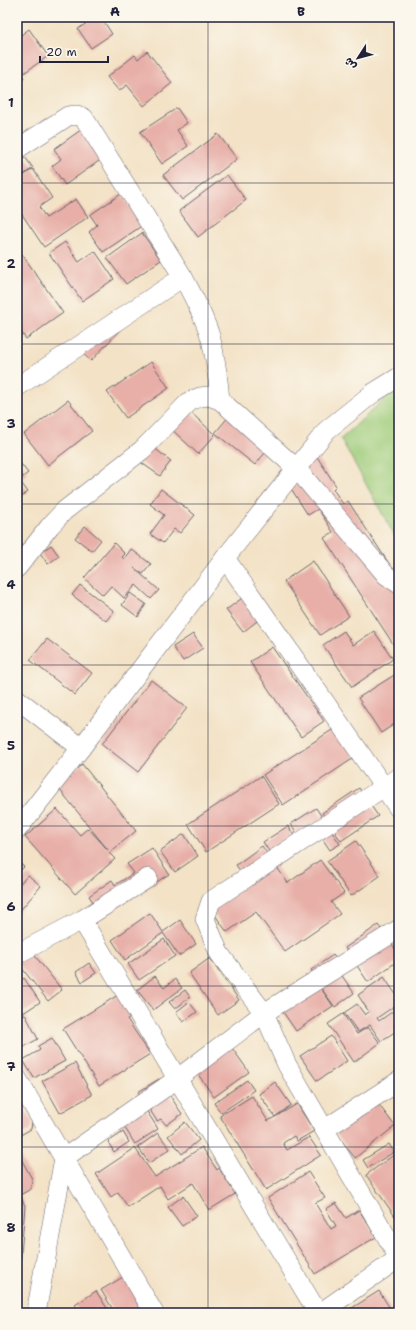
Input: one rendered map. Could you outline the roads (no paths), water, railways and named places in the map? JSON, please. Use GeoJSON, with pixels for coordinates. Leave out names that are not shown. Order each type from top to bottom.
{"type":"FeatureCollection","features":[{"type":"Feature","properties":{"kind":"street"},"geometry":{"type":"LineString","coordinates":[[17,148],[68,116],[77,115],[84,118],[183,277],[209,334],[216,363],[220,400]]}},
{"type":"Feature","properties":{"kind":"street"},"geometry":{"type":"LineString","coordinates":[[17,387],[183,277]]}},
{"type":"Feature","properties":{"kind":"street"},"geometry":{"type":"LineString","coordinates":[[17,830],[225,558],[328,430],[373,393],[399,377]]}},
{"type":"Feature","properties":{"kind":"street"},"geometry":{"type":"LineString","coordinates":[[17,568],[50,526],[64,511],[142,450],[190,401],[194,398],[205,396],[220,400],[297,469],[386,575],[399,584]]}},
{"type":"Feature","properties":{"kind":"street"},"geometry":{"type":"LineString","coordinates":[[225,558],[392,782],[399,809]]}},
{"type":"Feature","properties":{"kind":"street"},"geometry":{"type":"LineString","coordinates":[[17,699],[81,748]]}},
{"type":"Feature","properties":{"kind":"street"},"geometry":{"type":"LineString","coordinates":[[82,920],[319,1313],[399,1258],[287,1065],[264,1013],[219,953],[205,919],[211,901],[392,782]]}},
{"type":"Feature","properties":{"kind":"street"},"geometry":{"type":"LineString","coordinates":[[17,954],[82,920],[148,878]]}},
{"type":"Feature","properties":{"kind":"street"},"geometry":{"type":"LineString","coordinates":[[36,1313],[64,1158],[178,1080],[264,1013],[399,929]]}},
{"type":"Feature","properties":{"kind":"street"},"geometry":{"type":"LineString","coordinates":[[17,1078],[154,1313]]}},
{"type":"Feature","properties":{"kind":"street"},"geometry":{"type":"LineString","coordinates":[[325,1129],[399,1081]]}}]}
